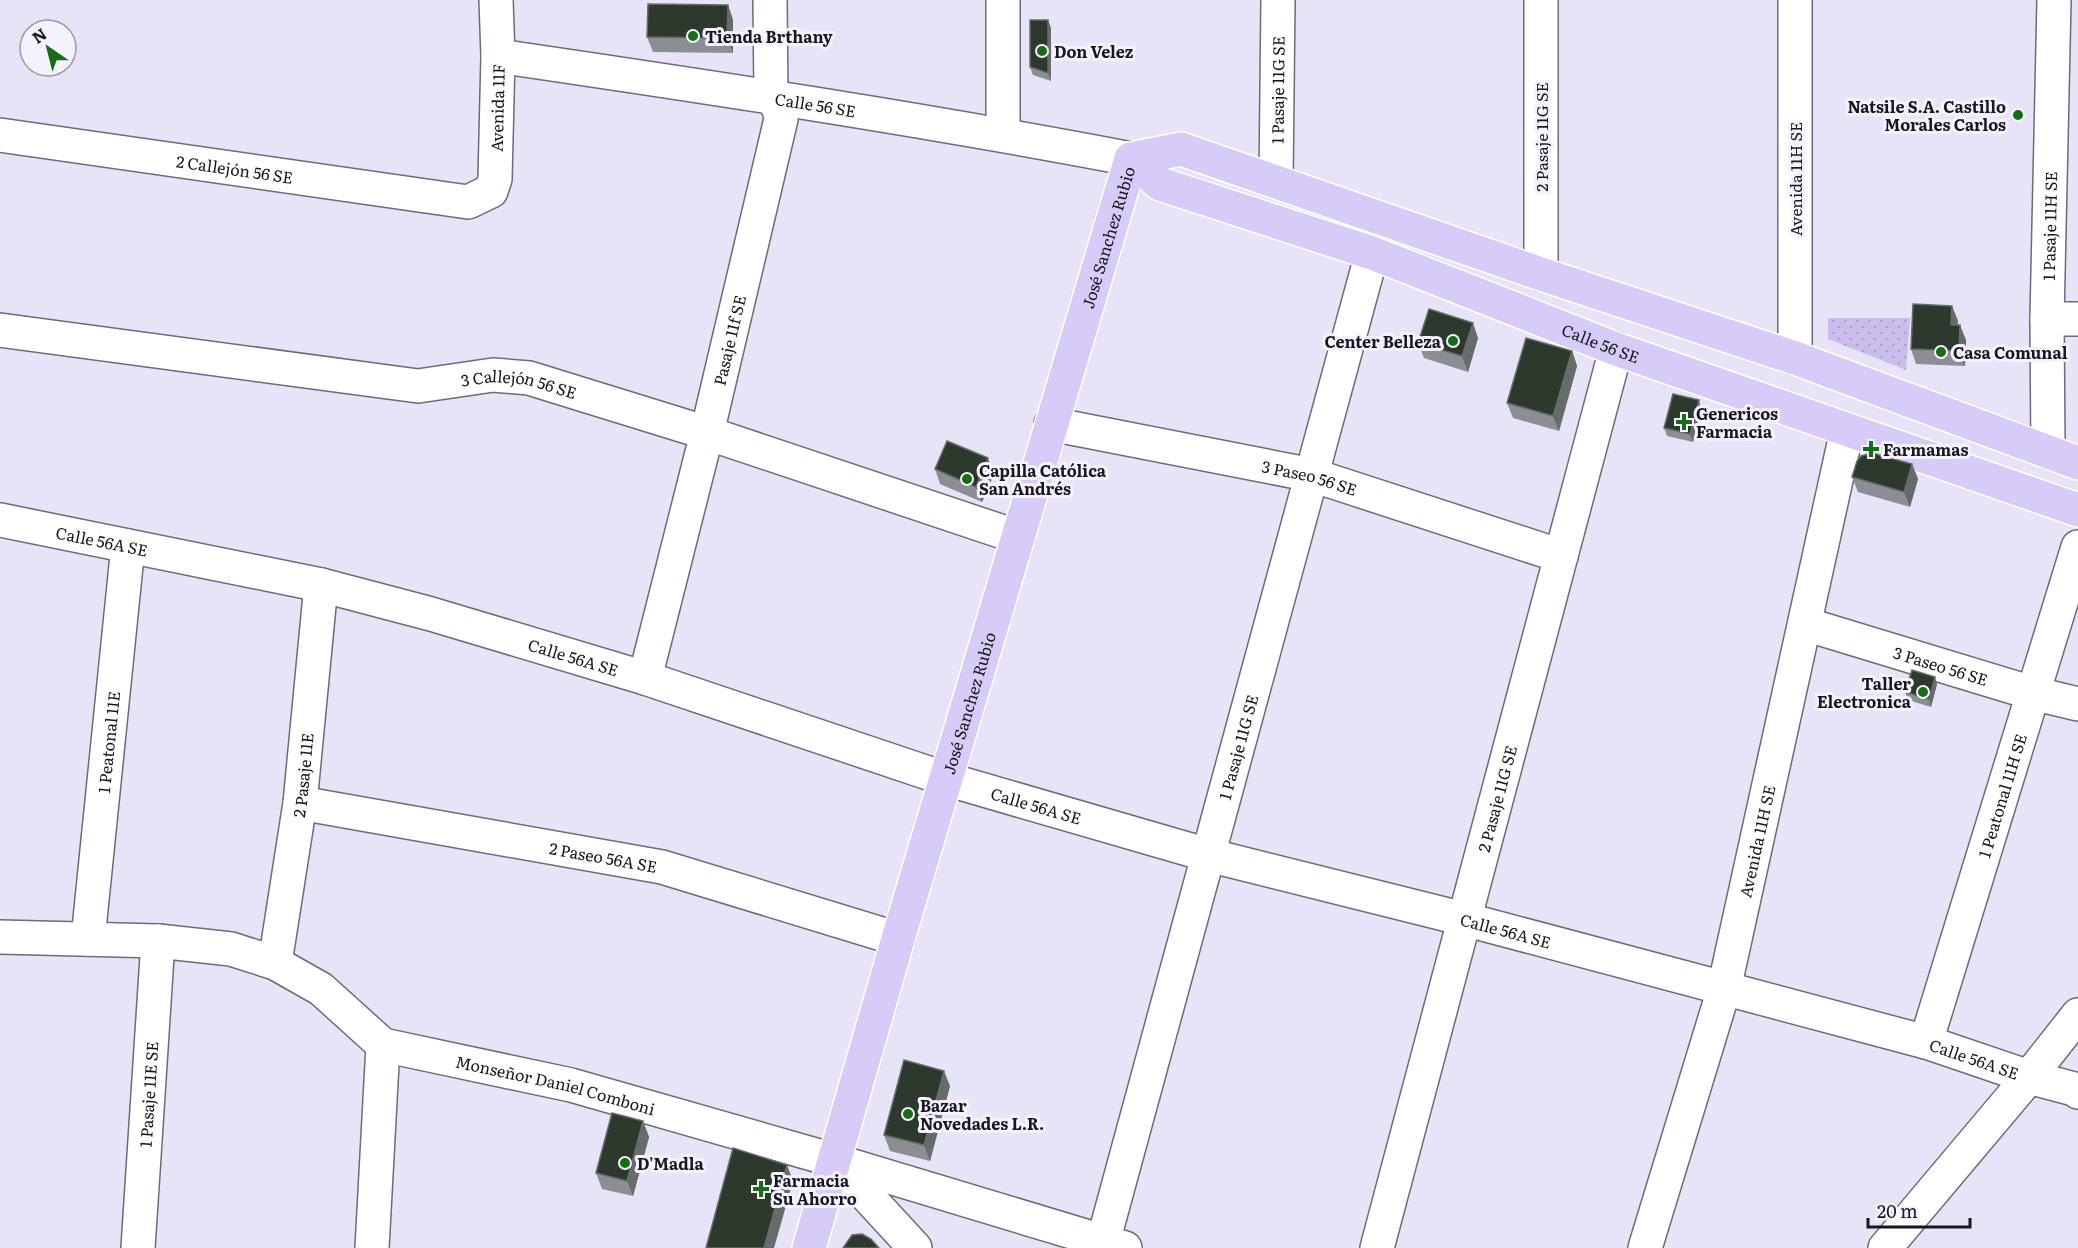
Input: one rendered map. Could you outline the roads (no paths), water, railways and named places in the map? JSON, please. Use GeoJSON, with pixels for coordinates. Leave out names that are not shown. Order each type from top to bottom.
{"type":"FeatureCollection","features":[{"type":"Feature","properties":{"kind":"main road","name":"Calle 56 SE"},"geometry":{"type":"LineString","coordinates":[[1131,159],[1181,149],[1540,274],[1795,358],[2078,463]]}},
{"type":"Feature","properties":{"kind":"main road","name":"Calle 56 SE"},"geometry":{"type":"LineString","coordinates":[[1131,159],[1160,184],[1372,253],[1616,349],[2078,510]]}},
{"type":"Feature","properties":{"kind":"main road","name":"José Sanchez Rubio"},"geometry":{"type":"LineString","coordinates":[[809,1248],[898,939],[1131,159]]}},
{"type":"Feature","properties":{"kind":"street","name":"Avenida 11F"},"geometry":{"type":"LineString","coordinates":[[468,202],[491,190],[495,179],[498,56],[496,0]]}},
{"type":"Feature","properties":{"kind":"street","name":"Pasaje 11f SE"},"geometry":{"type":"LineString","coordinates":[[645,678],[707,433],[781,119],[771,96],[770,0]]}},
{"type":"Feature","properties":{"kind":"street"},"geometry":{"type":"LineString","coordinates":[[1003,0],[1003,134]]}},
{"type":"Feature","properties":{"kind":"street","name":"1 Pasaje 11G SE"},"geometry":{"type":"LineString","coordinates":[[1276,182],[1278,0]]}},
{"type":"Feature","properties":{"kind":"street","name":"2 Pasaje 11G SE"},"geometry":{"type":"LineString","coordinates":[[1540,274],[1541,0]]}},
{"type":"Feature","properties":{"kind":"street","name":"Avenida 11H SE"},"geometry":{"type":"LineString","coordinates":[[1795,0],[1795,358]]}},
{"type":"Feature","properties":{"kind":"street","name":"1 Pasaje 11H SE"},"geometry":{"type":"LineString","coordinates":[[2048,452],[2062,319],[2054,0]]}},
{"type":"Feature","properties":{"kind":"street","name":"Calle 56 SE"},"geometry":{"type":"LineString","coordinates":[[498,56],[771,96],[1003,134],[1131,159]]}},
{"type":"Feature","properties":{"kind":"street","name":"2 Callejón 56 SE"},"geometry":{"type":"LineString","coordinates":[[0,135],[468,202]]}},
{"type":"Feature","properties":{"kind":"street","name":"1 Pasaje 11G SE"},"geometry":{"type":"LineString","coordinates":[[1114,1245],[1208,855],[1372,253]]}},
{"type":"Feature","properties":{"kind":"street","name":"3 Callejón 56 SE"},"geometry":{"type":"LineString","coordinates":[[0,330],[418,386],[493,375],[529,378],[707,433],[1017,537]]}},
{"type":"Feature","properties":{"kind":"street","name":"2 Pasaje 11G SE"},"geometry":{"type":"LineString","coordinates":[[1377,1248],[1616,349]]}},
{"type":"Feature","properties":{"kind":"street","name":"3 Paseo 56 SE"},"geometry":{"type":"LineString","coordinates":[[1051,424],[1312,475],[1561,555]]}},
{"type":"Feature","properties":{"kind":"street","name":"Avenida 11H SE"},"geometry":{"type":"LineString","coordinates":[[1645,1248],[1724,989],[1847,430]]}},
{"type":"Feature","properties":{"kind":"street","name":"Calle 56A SE"},"geometry":{"type":"LineString","coordinates":[[0,520],[321,585],[430,614],[645,678],[946,779],[1208,855],[1464,919],[1926,1042],[2076,1091]]}},
{"type":"Feature","properties":{"kind":"street","name":"1 Peatonal 11E"},"geometry":{"type":"LineString","coordinates":[[88,939],[128,546]]}},
{"type":"Feature","properties":{"kind":"street","name":"1 Peatonal 11H SE"},"geometry":{"type":"LineString","coordinates":[[1926,1042],[2078,547]]}},
{"type":"Feature","properties":{"kind":"street","name":"2 Pasaje 11E"},"geometry":{"type":"LineString","coordinates":[[275,963],[300,802],[321,585]]}},
{"type":"Feature","properties":{"kind":"street","name":"3 Paseo 56 SE"},"geometry":{"type":"LineString","coordinates":[[1805,624],[2032,693],[2078,704]]}},
{"type":"Feature","properties":{"kind":"street","name":"2 Paseo 56A SE"},"geometry":{"type":"LineString","coordinates":[[300,802],[662,867],[898,939]]}},
{"type":"Feature","properties":{"kind":"street"},"geometry":{"type":"LineString","coordinates":[[0,937],[158,941],[231,949],[275,963],[321,989],[383,1046],[372,1248]]}},
{"type":"Feature","properties":{"kind":"street","name":"1 Pasaje 11E SE"},"geometry":{"type":"LineString","coordinates":[[138,1248],[158,941]]}},
{"type":"Feature","properties":{"kind":"street"},"geometry":{"type":"LineString","coordinates":[[1894,1245],[2078,1015]]}},
{"type":"Feature","properties":{"kind":"street","name":"Monseñor Daniel Comboni"},"geometry":{"type":"LineString","coordinates":[[383,1046],[571,1085],[833,1160],[1114,1245]]}},
{"type":"Feature","properties":{"kind":"street"},"geometry":{"type":"LineString","coordinates":[[833,1160],[915,1248]]}},
{"type":"Feature","properties":{"kind":"place","name":"Tienda Brthany"},"geometry":{"type":"Point","coordinates":[693,36]}},
{"type":"Feature","properties":{"kind":"place","name":"Don Velez"},"geometry":{"type":"Point","coordinates":[1042,51]}},
{"type":"Feature","properties":{"kind":"place","name":"Natsile S.A. Castillo Morales Carlos"},"geometry":{"type":"Point","coordinates":[2018,115]}},
{"type":"Feature","properties":{"kind":"place","name":"Center Belleza"},"geometry":{"type":"Point","coordinates":[1453,341]}},
{"type":"Feature","properties":{"kind":"place","name":"Casa Comunal"},"geometry":{"type":"Point","coordinates":[1941,352]}},
{"type":"Feature","properties":{"kind":"place","name":"Genericos Farmacia"},"geometry":{"type":"Point","coordinates":[1684,422]}},
{"type":"Feature","properties":{"kind":"place","name":"Farmamas"},"geometry":{"type":"Point","coordinates":[1871,449]}},
{"type":"Feature","properties":{"kind":"place","name":"Capilla Católica San Andrés"},"geometry":{"type":"Point","coordinates":[967,479]}},
{"type":"Feature","properties":{"kind":"place","name":"Taller Electronica"},"geometry":{"type":"Point","coordinates":[1923,692]}},
{"type":"Feature","properties":{"kind":"place","name":"Bazar Novedades L.R."},"geometry":{"type":"Point","coordinates":[908,1114]}},
{"type":"Feature","properties":{"kind":"place","name":"D'Madla"},"geometry":{"type":"Point","coordinates":[625,1163]}},
{"type":"Feature","properties":{"kind":"place","name":"Farmacia Su Ahorro"},"geometry":{"type":"Point","coordinates":[761,1189]}}]}
